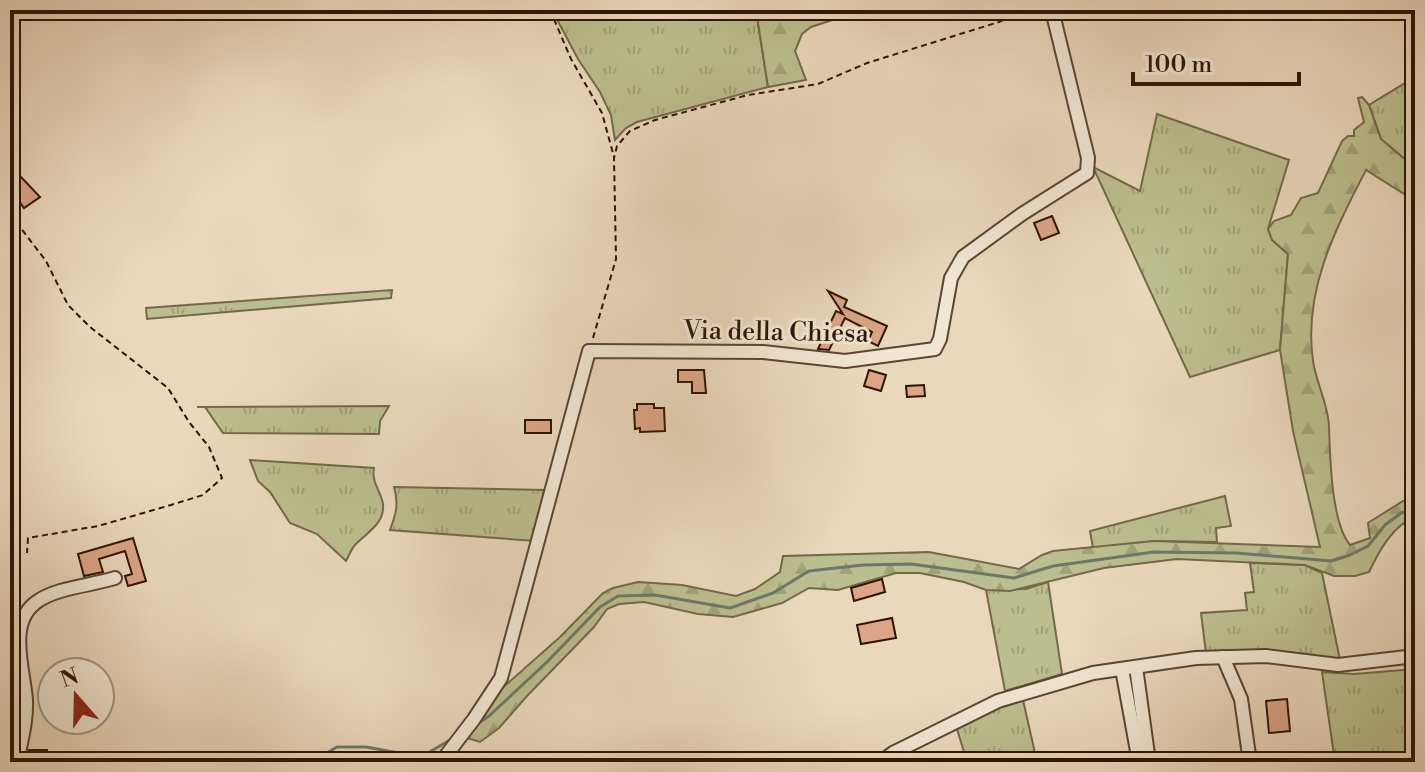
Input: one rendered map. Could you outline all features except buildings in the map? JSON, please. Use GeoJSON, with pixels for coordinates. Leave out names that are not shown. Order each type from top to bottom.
{"type":"FeatureCollection","features":[{"type":"Feature","properties":{"kind":"street","name":"Via della Chiesa"},"geometry":{"type":"LineString","coordinates":[[589,351],[763,352],[845,361],[935,349],[940,339],[951,278],[963,257],[1022,214],[1087,173],[1088,158],[1052,10]]}},
{"type":"Feature","properties":{"kind":"street"},"geometry":{"type":"LineString","coordinates":[[441,762],[495,688],[507,660],[589,351]]}},
{"type":"Feature","properties":{"kind":"street"},"geometry":{"type":"LineString","coordinates":[[17,762],[26,702],[19,633],[24,614],[38,600],[115,578]]}},
{"type":"Feature","properties":{"kind":"street"},"geometry":{"type":"LineString","coordinates":[[881,762],[893,753],[998,701],[1093,673],[1223,657],[1266,656],[1338,665],[1415,656]]}},
{"type":"Feature","properties":{"kind":"street"},"geometry":{"type":"LineString","coordinates":[[1223,657],[1241,699],[1250,762]]}},
{"type":"Feature","properties":{"kind":"street"},"geometry":{"type":"LineString","coordinates":[[1136,667],[1149,762]]}},
{"type":"Feature","properties":{"kind":"street"},"geometry":{"type":"LineString","coordinates":[[1122,669],[1139,762]]}},
{"type":"Feature","properties":{"kind":"path"},"geometry":{"type":"LineString","coordinates":[[550,10],[571,59],[602,113],[614,158],[616,259],[589,351]]}},
{"type":"Feature","properties":{"kind":"path"},"geometry":{"type":"LineString","coordinates":[[614,158],[617,146],[630,131],[655,120],[748,95],[818,84],[867,63],[999,22],[1024,10]]}},
{"type":"Feature","properties":{"kind":"path"},"geometry":{"type":"LineString","coordinates":[[10,214],[46,261],[68,305],[90,327],[168,388],[209,447],[222,478],[203,495],[171,505],[98,526],[28,538],[27,553]]}},
{"type":"Feature","properties":{"kind":"green space"},"geometry":{"type":"Polygon","coordinates":[[[552,10],[756,10],[768,87],[637,122],[615,140],[611,115],[600,92],[552,10]]]}},
{"type":"Feature","properties":{"kind":"green space"},"geometry":{"type":"Polygon","coordinates":[[[756,10],[863,10],[811,27],[802,34],[795,51],[806,80],[768,87],[756,10]]]}},
{"type":"Feature","properties":{"kind":"green space"},"geometry":{"type":"Polygon","coordinates":[[[1415,77],[1415,168],[1381,139],[1369,105],[1415,77]]]}},
{"type":"Feature","properties":{"kind":"green space"},"geometry":{"type":"Polygon","coordinates":[[[1362,97],[1369,105],[1381,139],[1415,168],[1415,201],[1366,170],[1324,262],[1317,286],[1311,335],[1313,361],[1328,418],[1335,505],[1350,545],[1370,538],[1368,523],[1403,501],[1415,501],[1415,517],[1393,532],[1369,572],[1334,576],[1305,565],[1177,559],[1104,568],[1010,591],[986,590],[920,573],[896,573],[838,590],[809,588],[782,603],[733,617],[698,614],[644,602],[619,604],[607,609],[594,627],[499,728],[480,742],[467,738],[499,691],[560,637],[603,593],[638,582],[682,585],[736,596],[755,589],[780,572],[783,556],[929,552],[1019,569],[1053,551],[1154,541],[1320,547],[1293,431],[1280,350],[1288,254],[1272,240],[1268,229],[1274,221],[1291,215],[1301,198],[1318,193],[1342,141],[1354,136],[1354,130],[1364,122],[1358,98],[1362,97]]]}},
{"type":"Feature","properties":{"kind":"green space"},"geometry":{"type":"Polygon","coordinates":[[[1157,114],[1289,160],[1268,229],[1272,240],[1288,254],[1280,350],[1190,377],[1093,167],[1140,191],[1157,114]]]}},
{"type":"Feature","properties":{"kind":"green space"},"geometry":{"type":"Polygon","coordinates":[[[392,290],[391,298],[147,319],[146,308],[392,290]]]}},
{"type":"Feature","properties":{"kind":"green space"},"geometry":{"type":"Polygon","coordinates":[[[389,406],[380,421],[379,434],[223,433],[205,407],[197,407],[389,406]]]}},
{"type":"Feature","properties":{"kind":"green space"},"geometry":{"type":"Polygon","coordinates":[[[250,460],[374,468],[374,478],[383,504],[381,517],[354,547],[346,561],[317,534],[290,523],[270,492],[258,481],[250,460]]]}},
{"type":"Feature","properties":{"kind":"green space"},"geometry":{"type":"Polygon","coordinates":[[[394,487],[547,490],[535,541],[390,530],[396,509],[394,487]]]}},
{"type":"Feature","properties":{"kind":"green space"},"geometry":{"type":"Polygon","coordinates":[[[1225,496],[1231,526],[1216,528],[1217,542],[1154,541],[1093,548],[1090,531],[1225,496]]]}},
{"type":"Feature","properties":{"kind":"green space"},"geometry":{"type":"Polygon","coordinates":[[[1250,563],[1305,565],[1322,573],[1340,660],[1260,651],[1206,653],[1201,613],[1247,610],[1245,593],[1254,592],[1250,563]]]}},
{"type":"Feature","properties":{"kind":"green space"},"geometry":{"type":"Polygon","coordinates":[[[1048,582],[1062,674],[1005,691],[986,590],[1026,589],[1048,582]]]}},
{"type":"Feature","properties":{"kind":"green space"},"geometry":{"type":"Polygon","coordinates":[[[1415,669],[1415,762],[1335,762],[1322,672],[1354,674],[1415,669]]]}},
{"type":"Feature","properties":{"kind":"green space"},"geometry":{"type":"Polygon","coordinates":[[[1023,700],[1037,762],[967,762],[957,729],[998,708],[1023,700]]]}},
{"type":"Feature","properties":{"kind":"waterway"},"geometry":{"type":"LineString","coordinates":[[477,724],[547,662],[600,607],[618,596],[655,595],[730,608],[773,593],[809,571],[863,565],[911,564],[1014,578],[1053,566],[1154,552],[1237,553],[1331,561],[1368,546],[1385,525],[1401,513],[1415,510]]}},
{"type":"Feature","properties":{"kind":"waterway"},"geometry":{"type":"LineString","coordinates":[[311,762],[337,747],[366,747],[421,757],[450,740]]}}]}
